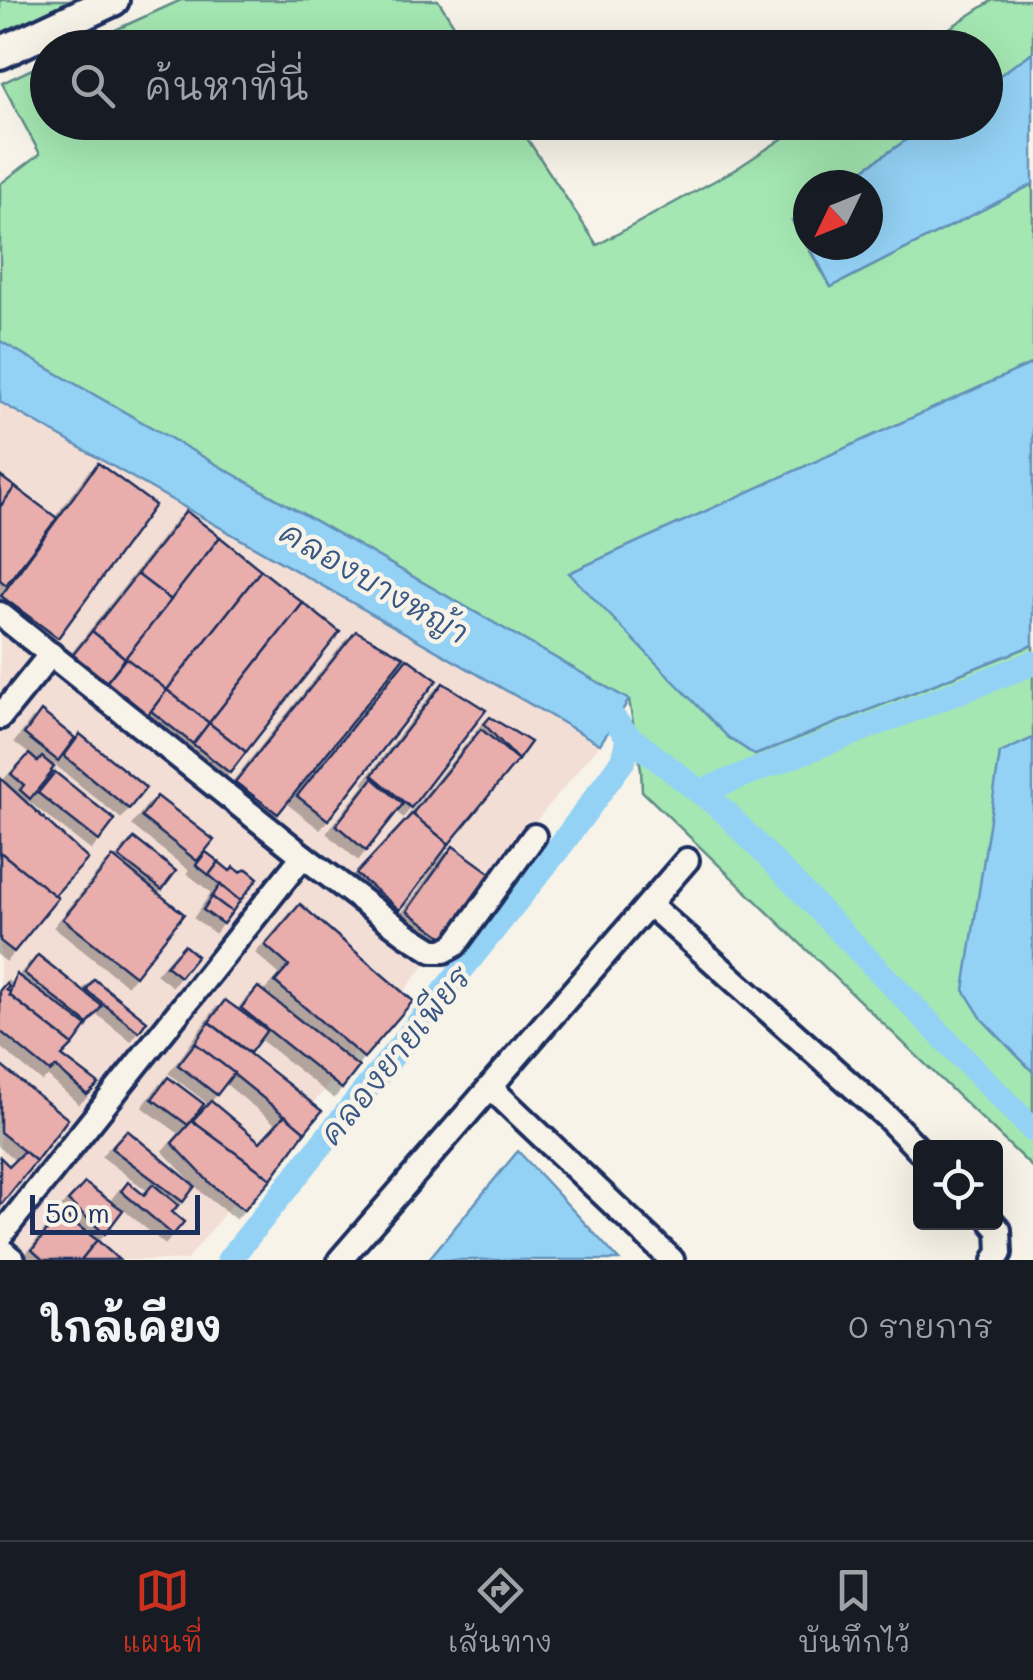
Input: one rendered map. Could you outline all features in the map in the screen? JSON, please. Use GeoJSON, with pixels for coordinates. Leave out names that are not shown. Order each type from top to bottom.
{"type":"FeatureCollection","features":[{"type":"Feature","properties":{"kind":"main road"},"geometry":{"type":"LineString","coordinates":[[49,30],[113,0]]}},
{"type":"Feature","properties":{"kind":"main road"},"geometry":{"type":"LineString","coordinates":[[0,53],[30,39]]}},
{"type":"Feature","properties":{"kind":"street"},"geometry":{"type":"LineString","coordinates":[[0,614],[303,856],[433,952],[444,952],[455,944],[534,836]]}},
{"type":"Feature","properties":{"kind":"street"},"geometry":{"type":"LineString","coordinates":[[0,718],[51,654]]}},
{"type":"Feature","properties":{"kind":"street"},"geometry":{"type":"LineString","coordinates":[[0,1236],[303,856]]}},
{"type":"Feature","properties":{"kind":"street"},"geometry":{"type":"LineString","coordinates":[[340,1260],[687,860]]}},
{"type":"Feature","properties":{"kind":"street"},"geometry":{"type":"LineString","coordinates":[[648,904],[913,1143]]}},
{"type":"Feature","properties":{"kind":"street"},"geometry":{"type":"LineString","coordinates":[[490,1087],[672,1260]]}},
{"type":"Feature","properties":{"kind":"street"},"geometry":{"type":"LineString","coordinates":[[995,1260],[1000,1254],[999,1230]]}},
{"type":"Feature","properties":{"kind":"street"},"geometry":{"type":"LineString","coordinates":[[0,1249],[12,1260]]}},
{"type":"Feature","properties":{"kind":"shaded area"},"geometry":{"type":"Polygon","coordinates":[[[0,402],[600,744],[492,874],[446,939],[187,1260],[0,1260],[0,402]]]}},
{"type":"Feature","properties":{"kind":"green space"},"geometry":{"type":"Polygon","coordinates":[[[0,0],[79,0],[0,36],[0,0]]]}},
{"type":"Feature","properties":{"kind":"green space"},"geometry":{"type":"Polygon","coordinates":[[[181,0],[438,0],[457,30],[115,30],[181,0]]]}},
{"type":"Feature","properties":{"kind":"green space"},"geometry":{"type":"Polygon","coordinates":[[[993,0],[1033,0],[1033,52],[1003,73],[1003,30],[946,30],[993,0]]]}},
{"type":"Feature","properties":{"kind":"green space"},"geometry":{"type":"Polygon","coordinates":[[[30,70],[30,135],[2,83],[30,70]]]}},
{"type":"Feature","properties":{"kind":"green space"},"geometry":{"type":"Polygon","coordinates":[[[33,140],[528,140],[597,245],[736,169],[780,140],[906,140],[863,170],[793,170],[793,260],[815,260],[831,287],[1033,184],[1033,363],[570,573],[728,737],[755,755],[1033,645],[1033,738],[1000,754],[982,1019],[1033,1072],[1033,1168],[642,791],[629,700],[0,341],[0,184],[40,154],[33,140]]]}},
{"type":"Feature","properties":{"kind":"water"},"geometry":{"type":"Polygon","coordinates":[[[1033,52],[1033,184],[831,287],[817,260],[883,260],[883,170],[863,170],[906,140],[1003,140],[1003,73],[1033,52]]]}},
{"type":"Feature","properties":{"kind":"water","name":"คลองบางหญ้า"},"geometry":{"type":"Polygon","coordinates":[[[0,341],[629,700],[600,744],[0,402],[0,341]]]}},
{"type":"Feature","properties":{"kind":"water"},"geometry":{"type":"Polygon","coordinates":[[[1033,363],[1033,645],[755,755],[728,737],[569,573],[1033,363]]]}},
{"type":"Feature","properties":{"kind":"water"},"geometry":{"type":"Polygon","coordinates":[[[1033,738],[1033,1072],[982,1019],[964,990],[1000,753],[1033,738]]]}},
{"type":"Feature","properties":{"kind":"water"},"geometry":{"type":"Polygon","coordinates":[[[518,1151],[619,1260],[428,1260],[518,1151]]]}},
{"type":"Feature","properties":{"kind":"building"},"geometry":{"type":"Polygon","coordinates":[[[98,463],[155,505],[58,638],[1,596],[98,463]]]}},
{"type":"Feature","properties":{"kind":"building"},"geometry":{"type":"Polygon","coordinates":[[[0,476],[15,487],[0,507],[0,476]]]}},
{"type":"Feature","properties":{"kind":"building"},"geometry":{"type":"Polygon","coordinates":[[[15,487],[57,518],[6,585],[0,580],[0,507],[15,487]]]}},
{"type":"Feature","properties":{"kind":"building"},"geometry":{"type":"Polygon","coordinates":[[[186,511],[220,537],[171,600],[137,574],[186,511]]]}},
{"type":"Feature","properties":{"kind":"building"},"geometry":{"type":"Polygon","coordinates":[[[220,537],[261,570],[167,690],[125,658],[220,537]]]}},
{"type":"Feature","properties":{"kind":"building"},"geometry":{"type":"Polygon","coordinates":[[[261,570],[303,603],[209,723],[167,690],[261,570]]]}},
{"type":"Feature","properties":{"kind":"building"},"geometry":{"type":"Polygon","coordinates":[[[137,574],[171,600],[125,658],[92,631],[137,574]]]}},
{"type":"Feature","properties":{"kind":"building"},"geometry":{"type":"Polygon","coordinates":[[[303,603],[340,632],[246,752],[209,723],[303,603]]]}},
{"type":"Feature","properties":{"kind":"building"},"geometry":{"type":"Polygon","coordinates":[[[92,631],[125,658],[101,689],[82,675],[87,668],[72,656],[92,631]]]}},
{"type":"Feature","properties":{"kind":"building"},"geometry":{"type":"Polygon","coordinates":[[[356,631],[404,657],[278,814],[235,782],[356,631]]]}},
{"type":"Feature","properties":{"kind":"building"},"geometry":{"type":"Polygon","coordinates":[[[126,658],[167,690],[148,715],[106,683],[126,658]]]}},
{"type":"Feature","properties":{"kind":"building"},"geometry":{"type":"Polygon","coordinates":[[[407,658],[437,680],[328,820],[297,796],[407,658]]]}},
{"type":"Feature","properties":{"kind":"building"},"geometry":{"type":"Polygon","coordinates":[[[443,683],[486,710],[411,808],[372,775],[443,683]]]}},
{"type":"Feature","properties":{"kind":"building"},"geometry":{"type":"Polygon","coordinates":[[[167,690],[209,723],[193,744],[151,711],[167,690]]]}},
{"type":"Feature","properties":{"kind":"building"},"geometry":{"type":"Polygon","coordinates":[[[41,711],[75,738],[58,761],[24,734],[41,711]]]}},
{"type":"Feature","properties":{"kind":"building"},"geometry":{"type":"Polygon","coordinates":[[[490,717],[531,742],[518,760],[484,724],[490,717]]]}},
{"type":"Feature","properties":{"kind":"building"},"geometry":{"type":"Polygon","coordinates":[[[209,723],[246,752],[230,773],[193,744],[209,723]]]}},
{"type":"Feature","properties":{"kind":"building"},"geometry":{"type":"Polygon","coordinates":[[[481,729],[518,760],[449,844],[412,814],[481,729]]]}},
{"type":"Feature","properties":{"kind":"building"},"geometry":{"type":"Polygon","coordinates":[[[80,734],[146,788],[129,809],[64,756],[80,734]]]}},
{"type":"Feature","properties":{"kind":"building"},"geometry":{"type":"Polygon","coordinates":[[[29,754],[38,762],[42,757],[54,767],[30,799],[20,790],[24,785],[11,774],[29,754]]]}},
{"type":"Feature","properties":{"kind":"building"},"geometry":{"type":"Polygon","coordinates":[[[55,772],[115,820],[99,841],[38,793],[55,772]]]}},
{"type":"Feature","properties":{"kind":"building"},"geometry":{"type":"Polygon","coordinates":[[[0,778],[88,859],[54,896],[0,852],[0,778]]]}},
{"type":"Feature","properties":{"kind":"building"},"geometry":{"type":"Polygon","coordinates":[[[373,778],[403,804],[366,851],[336,825],[373,778]]]}},
{"type":"Feature","properties":{"kind":"building"},"geometry":{"type":"Polygon","coordinates":[[[157,796],[214,840],[197,861],[141,817],[157,796]]]}},
{"type":"Feature","properties":{"kind":"building"},"geometry":{"type":"Polygon","coordinates":[[[412,814],[449,844],[400,910],[356,874],[412,814]]]}},
{"type":"Feature","properties":{"kind":"building"},"geometry":{"type":"Polygon","coordinates":[[[134,838],[176,871],[162,890],[119,857],[134,838]]]}},
{"type":"Feature","properties":{"kind":"building"},"geometry":{"type":"Polygon","coordinates":[[[453,846],[492,874],[446,939],[407,911],[453,846]]]}},
{"type":"Feature","properties":{"kind":"building"},"geometry":{"type":"Polygon","coordinates":[[[0,852],[58,898],[14,952],[0,941],[0,852]]]}},
{"type":"Feature","properties":{"kind":"building"},"geometry":{"type":"Polygon","coordinates":[[[206,852],[219,862],[209,875],[196,865],[206,852]]]}},
{"type":"Feature","properties":{"kind":"building"},"geometry":{"type":"Polygon","coordinates":[[[113,857],[184,914],[135,976],[63,919],[113,857]]]}},
{"type":"Feature","properties":{"kind":"building"},"geometry":{"type":"Polygon","coordinates":[[[219,862],[230,871],[234,867],[240,872],[247,869],[258,878],[240,901],[209,875],[219,862]]]}},
{"type":"Feature","properties":{"kind":"building"},"geometry":{"type":"Polygon","coordinates":[[[220,885],[240,901],[232,912],[212,897],[220,885]]]}},
{"type":"Feature","properties":{"kind":"building"},"geometry":{"type":"Polygon","coordinates":[[[212,897],[232,912],[223,924],[203,910],[212,897]]]}},
{"type":"Feature","properties":{"kind":"building"},"geometry":{"type":"Polygon","coordinates":[[[300,904],[413,1001],[364,1058],[275,982],[289,966],[265,945],[300,904]]]}},
{"type":"Feature","properties":{"kind":"building"},"geometry":{"type":"Polygon","coordinates":[[[184,945],[197,956],[180,977],[166,966],[184,945]]]}},
{"type":"Feature","properties":{"kind":"building"},"geometry":{"type":"Polygon","coordinates":[[[38,955],[102,1006],[88,1024],[24,973],[38,955]]]}},
{"type":"Feature","properties":{"kind":"building"},"geometry":{"type":"Polygon","coordinates":[[[16,974],[87,1026],[73,1045],[9,995],[16,974]]]}},
{"type":"Feature","properties":{"kind":"building"},"geometry":{"type":"Polygon","coordinates":[[[94,979],[147,1021],[139,1032],[86,990],[94,979]]]}},
{"type":"Feature","properties":{"kind":"building"},"geometry":{"type":"Polygon","coordinates":[[[6,983],[9,995],[73,1045],[62,1056],[99,1084],[87,1095],[56,1067],[50,1072],[0,1031],[0,990],[6,983]]]}},
{"type":"Feature","properties":{"kind":"building"},"geometry":{"type":"Polygon","coordinates":[[[258,987],[359,1067],[342,1089],[241,1008],[258,987]]]}},
{"type":"Feature","properties":{"kind":"building"},"geometry":{"type":"Polygon","coordinates":[[[225,1000],[267,1030],[250,1053],[209,1022],[225,1000]]]}},
{"type":"Feature","properties":{"kind":"building"},"geometry":{"type":"Polygon","coordinates":[[[209,1022],[322,1111],[305,1132],[195,1043],[209,1022]]]}},
{"type":"Feature","properties":{"kind":"building"},"geometry":{"type":"Polygon","coordinates":[[[195,1043],[234,1073],[217,1095],[178,1065],[195,1043]]]}},
{"type":"Feature","properties":{"kind":"building"},"geometry":{"type":"Polygon","coordinates":[[[0,1065],[68,1119],[36,1161],[0,1132],[0,1065]]]}},
{"type":"Feature","properties":{"kind":"building"},"geometry":{"type":"Polygon","coordinates":[[[168,1077],[204,1104],[188,1125],[152,1099],[168,1077]]]}},
{"type":"Feature","properties":{"kind":"building"},"geometry":{"type":"Polygon","coordinates":[[[211,1101],[260,1142],[285,1115],[305,1132],[271,1179],[192,1121],[211,1101]]]}},
{"type":"Feature","properties":{"kind":"building"},"geometry":{"type":"Polygon","coordinates":[[[192,1121],[271,1179],[244,1210],[212,1185],[172,1143],[192,1121]]]}},
{"type":"Feature","properties":{"kind":"building"},"geometry":{"type":"Polygon","coordinates":[[[127,1130],[195,1186],[183,1202],[111,1148],[127,1130]]]}},
{"type":"Feature","properties":{"kind":"building"},"geometry":{"type":"Polygon","coordinates":[[[24,1151],[36,1161],[0,1206],[0,1157],[9,1166],[24,1151]]]}},
{"type":"Feature","properties":{"kind":"building"},"geometry":{"type":"Polygon","coordinates":[[[128,1182],[144,1195],[153,1184],[178,1205],[172,1212],[184,1222],[173,1235],[121,1191],[128,1182]]]}},
{"type":"Feature","properties":{"kind":"building"},"geometry":{"type":"Polygon","coordinates":[[[85,1183],[123,1210],[105,1234],[68,1201],[85,1183]]]}},
{"type":"Feature","properties":{"kind":"building"},"geometry":{"type":"Polygon","coordinates":[[[61,1213],[97,1240],[81,1260],[43,1260],[32,1250],[61,1213]]]}},
{"type":"Feature","properties":{"kind":"building"},"geometry":{"type":"Polygon","coordinates":[[[97,1240],[119,1260],[81,1260],[97,1240]]]}},
{"type":"Feature","properties":{"kind":"waterway"},"geometry":{"type":"LineString","coordinates":[[700,792],[1033,663]]}},
{"type":"Feature","properties":{"kind":"waterway","name":"คลองยายเพียร"},"geometry":{"type":"LineString","coordinates":[[229,1260],[558,849],[624,759],[628,736],[613,718],[590,705]]}},
{"type":"Feature","properties":{"kind":"waterway"},"geometry":{"type":"LineString","coordinates":[[628,736],[724,811],[1033,1130]]}}]}
